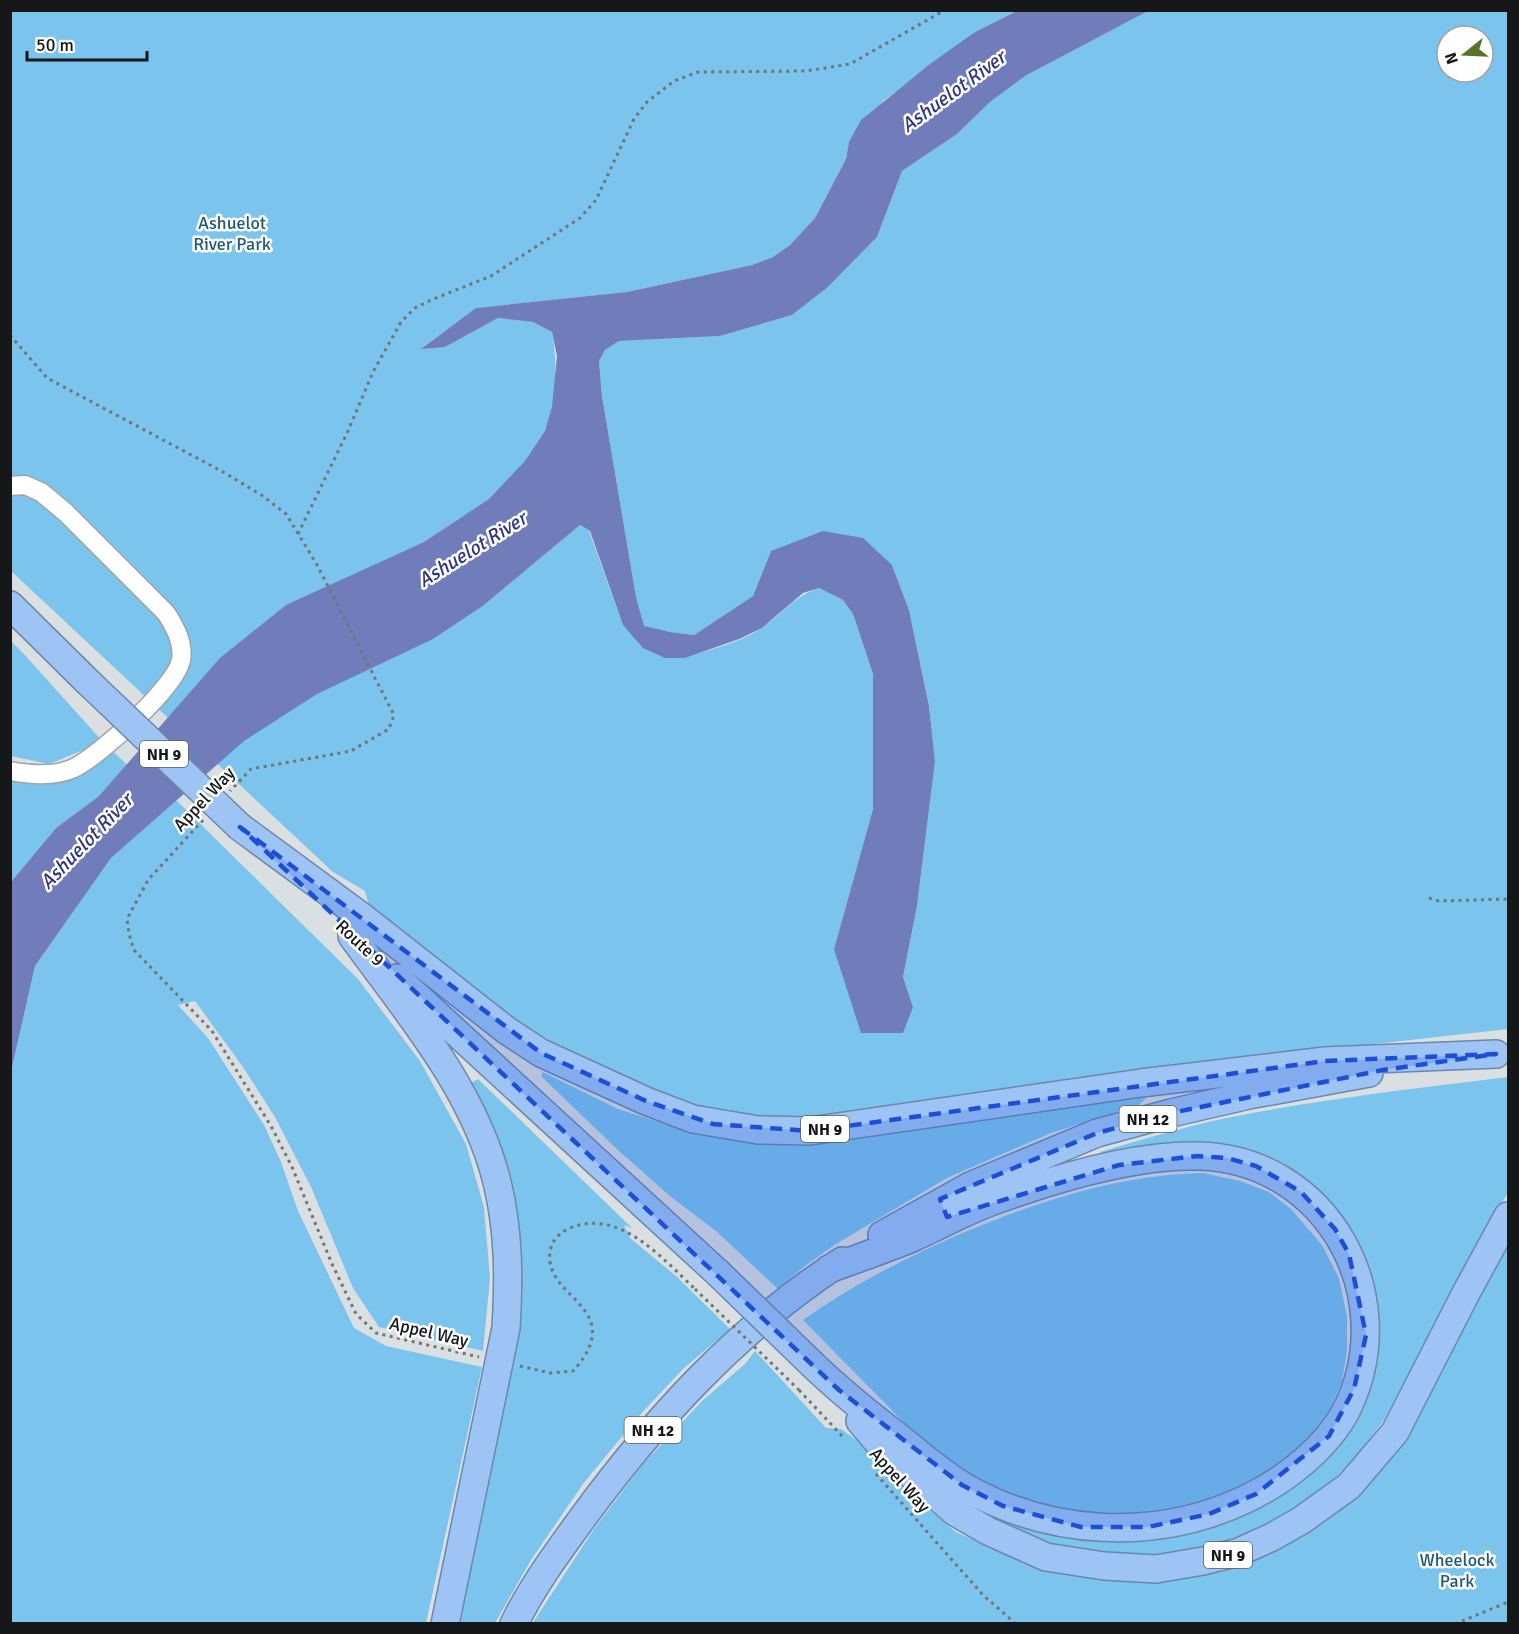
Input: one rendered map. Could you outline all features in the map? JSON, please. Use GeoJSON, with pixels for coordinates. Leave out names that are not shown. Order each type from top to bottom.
{"type":"FeatureCollection","features":[{"type":"Feature","properties":{"kind":"highway","name":"Route 9"},"geometry":{"type":"LineString","coordinates":[[10,605],[352,936],[718,1274],[839,1390]]}},
{"type":"Feature","properties":{"kind":"highway","name":"NH 9"},"geometry":{"type":"LineString","coordinates":[[240,827],[361,916],[506,1030],[541,1053],[646,1101],[713,1124],[758,1130],[810,1131],[1141,1083],[1325,1061],[1502,1054]]}},
{"type":"Feature","properties":{"kind":"highway"},"geometry":{"type":"LineString","coordinates":[[352,936],[432,1047],[460,1094],[481,1135],[497,1182],[506,1229],[509,1280],[506,1328],[445,1623]]}},
{"type":"Feature","properties":{"kind":"highway","name":"NH 12"},"geometry":{"type":"LineString","coordinates":[[514,1623],[545,1572],[596,1499],[674,1404],[713,1364],[791,1295],[898,1224],[970,1186],[1097,1133],[1249,1095],[1383,1070],[1502,1054]]}},
{"type":"Feature","properties":{"kind":"highway"},"geometry":{"type":"LineString","coordinates":[[829,1269],[910,1239],[991,1202],[1037,1186],[1119,1164],[1197,1156],[1227,1158],[1256,1166],[1301,1192],[1316,1206],[1335,1229],[1349,1254],[1358,1278],[1364,1307],[1366,1335],[1362,1366],[1346,1411],[1329,1436],[1304,1461],[1257,1494],[1209,1514],[1148,1527],[1081,1527],[1036,1517],[1003,1506],[962,1485],[839,1390]]}},
{"type":"Feature","properties":{"kind":"highway","name":"NH 9"},"geometry":{"type":"LineString","coordinates":[[839,1390],[860,1421],[888,1454],[955,1512],[988,1532],[1046,1557],[1104,1566],[1156,1569],[1239,1552],[1272,1537],[1349,1486],[1395,1432],[1466,1293],[1509,1216]]}},
{"type":"Feature","properties":{"kind":"lane"},"geometry":{"type":"LineString","coordinates":[[10,486],[25,485],[41,492],[73,520],[166,613],[177,631],[182,651],[181,663],[171,681],[139,716],[89,759],[73,769],[51,774],[28,775],[10,771]]}},
{"type":"Feature","properties":{"kind":"path"},"geometry":{"type":"LineString","coordinates":[[298,534],[348,431],[373,372],[400,322],[415,308],[491,276],[580,218],[596,200],[634,119],[647,102],[674,81],[698,72],[806,71],[850,64],[945,10]]}},
{"type":"Feature","properties":{"kind":"path","name":"Appel Way"},"geometry":{"type":"LineString","coordinates":[[10,335],[47,378],[225,473],[263,496],[286,514],[316,563],[394,715],[389,729],[351,751],[250,769],[227,794]]}},
{"type":"Feature","properties":{"kind":"path","name":"Appel Way"},"geometry":{"type":"LineString","coordinates":[[203,820],[148,880],[127,919],[134,950],[212,1031],[271,1126],[292,1167],[332,1264],[356,1314],[376,1333],[480,1357]]}},
{"type":"Feature","properties":{"kind":"path"},"geometry":{"type":"LineString","coordinates":[[1429,898],[1439,901],[1509,899]]}},
{"type":"Feature","properties":{"kind":"path","name":"Appel Way"},"geometry":{"type":"LineString","coordinates":[[519,1366],[550,1373],[573,1371],[584,1359],[591,1343],[592,1326],[575,1299],[559,1283],[550,1261],[552,1243],[558,1234],[585,1223],[625,1230],[656,1252],[695,1289],[799,1390],[848,1442]]}},
{"type":"Feature","properties":{"kind":"path","name":"Appel Way"},"geometry":{"type":"LineString","coordinates":[[870,1467],[983,1595],[1016,1623]]}},
{"type":"Feature","properties":{"kind":"path"},"geometry":{"type":"LineString","coordinates":[[1455,1623],[1509,1602]]}},
{"type":"Feature","properties":{"kind":"highlighted area"},"geometry":{"type":"Polygon","coordinates":[[[240,827],[541,1053],[646,1101],[713,1124],[810,1131],[1325,1061],[1496,1054],[1383,1070],[1171,1113],[1097,1133],[940,1199],[947,1217],[1119,1165],[1197,1156],[1227,1158],[1256,1166],[1301,1192],[1335,1229],[1349,1254],[1366,1335],[1354,1389],[1329,1436],[1256,1494],[1209,1514],[1148,1527],[1081,1527],[1003,1506],[962,1485],[839,1390],[240,827]]]}},
{"type":"Feature","properties":{"kind":"green space","name":"Ashuelot River Park"},"geometry":{"type":"Polygon","coordinates":[[[10,11],[1017,11],[975,32],[883,101],[849,142],[846,159],[815,218],[790,245],[773,257],[752,265],[627,292],[477,308],[422,348],[445,347],[498,318],[533,322],[552,332],[555,356],[554,395],[545,432],[520,467],[489,499],[439,532],[484,605],[580,525],[589,531],[623,625],[685,658],[754,633],[810,591],[819,588],[843,600],[853,614],[873,674],[873,809],[834,949],[913,1007],[903,977],[917,906],[935,761],[929,705],[909,610],[892,565],[771,551],[753,596],[694,635],[644,627],[636,597],[602,396],[599,361],[605,350],[619,341],[720,336],[792,315],[828,287],[877,237],[902,171],[957,134],[990,102],[1025,76],[1148,11],[1508,11],[1508,1029],[1133,1071],[778,1122],[706,1114],[534,1038],[370,910],[365,891],[333,872],[11,571],[10,11]]]}},
{"type":"Feature","properties":{"kind":"green space"},"geometry":{"type":"Polygon","coordinates":[[[10,640],[103,742],[49,764],[11,756],[10,640]]]}},
{"type":"Feature","properties":{"kind":"green space"},"geometry":{"type":"Polygon","coordinates":[[[111,749],[127,765],[99,796],[56,828],[11,882],[11,778],[32,782],[77,777],[111,749]]]}},
{"type":"Feature","properties":{"kind":"green space"},"geometry":{"type":"Polygon","coordinates":[[[176,800],[358,979],[420,1061],[466,1144],[484,1207],[490,1278],[483,1351],[379,1327],[353,1288],[312,1189],[275,1117],[243,1067],[195,1001],[178,1005],[208,1038],[264,1125],[281,1162],[298,1211],[354,1328],[386,1346],[482,1367],[426,1623],[11,1624],[11,1072],[35,966],[111,858],[176,800]]]}},
{"type":"Feature","properties":{"kind":"green space"},"geometry":{"type":"Polygon","coordinates":[[[543,1072],[618,1109],[684,1130],[1136,1096],[1146,1098],[1138,1106],[1051,1133],[947,1178],[836,1244],[778,1289],[716,1231],[671,1197],[620,1152],[541,1076],[543,1072]]]}},
{"type":"Feature","properties":{"kind":"green space"},"geometry":{"type":"Polygon","coordinates":[[[1508,1077],[1508,1192],[1384,1420],[1354,1459],[1333,1480],[1296,1507],[1256,1530],[1211,1548],[1141,1559],[1106,1558],[1021,1539],[957,1507],[908,1454],[1050,1528],[1230,1513],[1351,1412],[1358,1266],[1274,1171],[1104,1162],[1100,1152],[1188,1127],[1242,1115],[1341,1098],[1508,1077]]]}},
{"type":"Feature","properties":{"kind":"green space"},"geometry":{"type":"Polygon","coordinates":[[[478,1079],[632,1228],[624,1225],[630,1238],[676,1276],[730,1329],[683,1369],[638,1417],[583,1484],[531,1560],[495,1623],[451,1624],[512,1330],[472,1091],[471,1083],[478,1079]]]}},
{"type":"Feature","properties":{"kind":"green space"},"geometry":{"type":"Polygon","coordinates":[[[1203,1173],[1240,1181],[1269,1192],[1291,1209],[1322,1245],[1339,1278],[1347,1317],[1347,1351],[1342,1381],[1330,1411],[1302,1446],[1251,1484],[1207,1502],[1175,1511],[1138,1516],[1068,1513],[1035,1504],[983,1484],[924,1443],[803,1320],[840,1295],[899,1263],[960,1234],[1019,1211],[1109,1184],[1203,1173]]]}},
{"type":"Feature","properties":{"kind":"green space","name":"Wheelock Park"},"geometry":{"type":"Polygon","coordinates":[[[1508,1234],[1508,1623],[532,1624],[594,1529],[643,1464],[703,1400],[745,1364],[755,1351],[826,1428],[841,1429],[862,1444],[927,1508],[956,1532],[1040,1569],[1109,1580],[1154,1581],[1344,1505],[1508,1234]]]}},
{"type":"Feature","properties":{"kind":"water","name":"Ashuelot River"},"geometry":{"type":"Polygon","coordinates":[[[1017,11],[1148,11],[1025,76],[990,102],[957,134],[902,171],[877,237],[828,287],[792,315],[720,336],[619,341],[605,350],[599,361],[602,396],[636,597],[644,626],[694,635],[753,596],[771,551],[823,531],[863,538],[892,565],[909,610],[929,706],[935,761],[917,906],[903,977],[913,1007],[903,1033],[861,1033],[834,949],[873,809],[873,674],[853,614],[843,600],[819,588],[803,593],[762,628],[739,639],[685,658],[665,658],[643,648],[623,625],[590,531],[580,525],[484,605],[433,639],[317,694],[244,741],[111,858],[35,966],[11,1072],[11,882],[56,828],[99,796],[220,658],[286,605],[424,542],[489,499],[525,461],[545,431],[552,407],[557,356],[552,332],[533,322],[498,318],[445,347],[421,349],[476,308],[627,292],[752,265],[773,257],[790,245],[815,218],[846,159],[849,142],[861,120],[930,64],[975,32],[1017,11]]]}}]}
